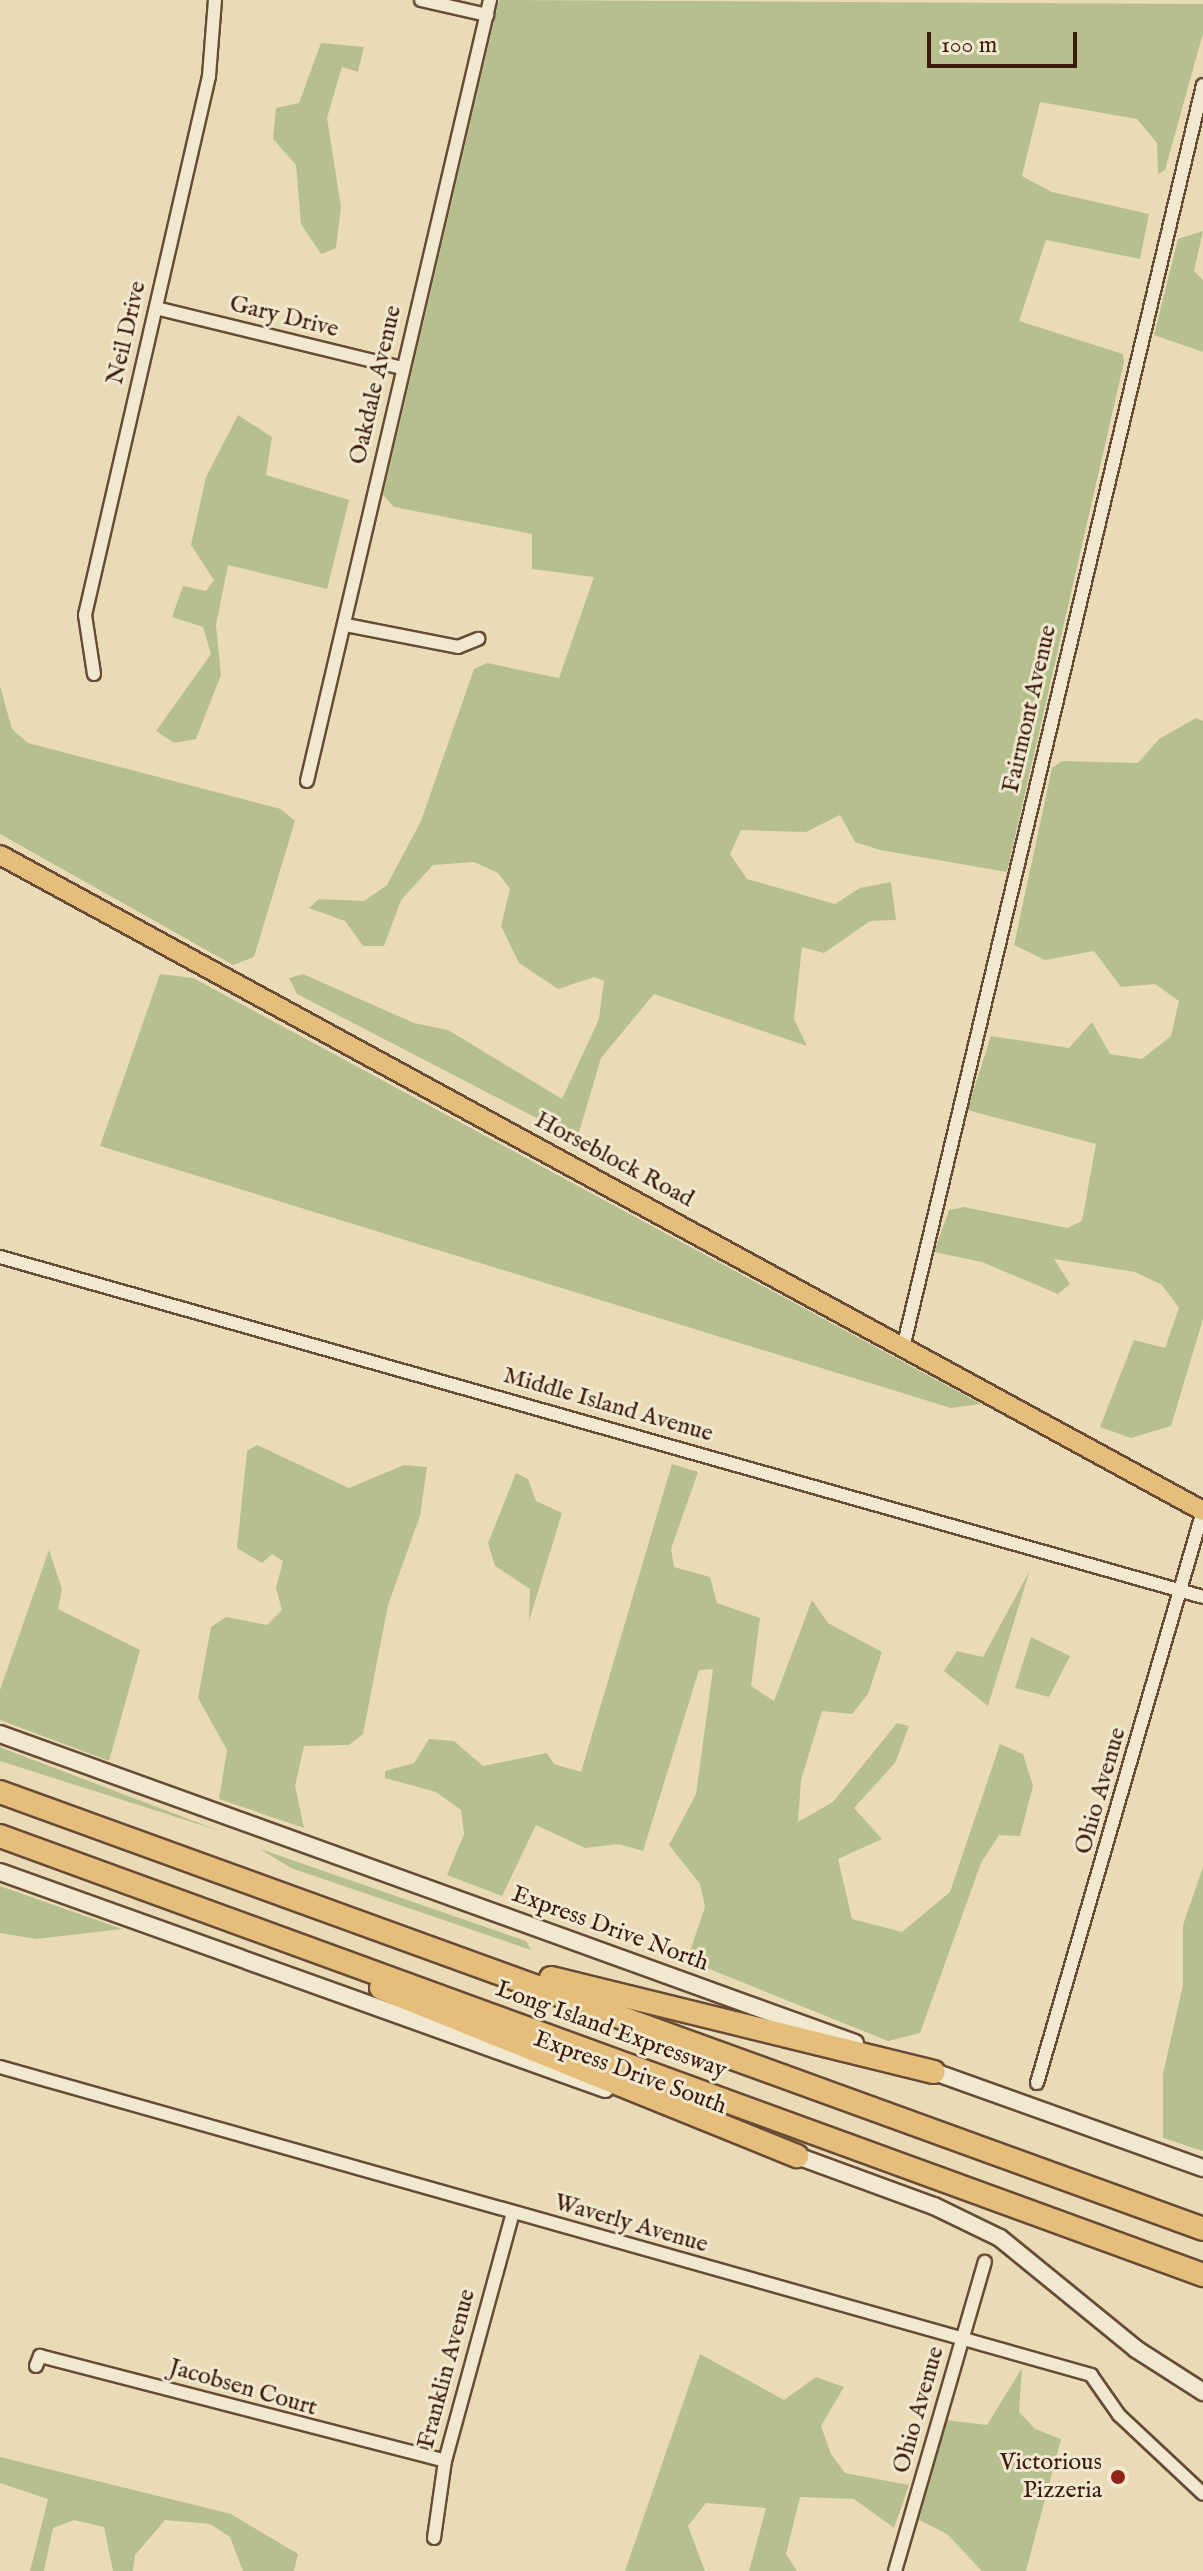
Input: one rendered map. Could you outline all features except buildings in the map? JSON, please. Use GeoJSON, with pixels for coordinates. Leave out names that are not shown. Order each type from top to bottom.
{"type":"FeatureCollection","features":[{"type":"Feature","properties":{"kind":"highway","name":"Long Island Expressway"},"geometry":{"type":"LineString","coordinates":[[0,1792],[1203,2229]]}},
{"type":"Feature","properties":{"kind":"highway","name":"Long Island Expressway"},"geometry":{"type":"LineString","coordinates":[[0,1836],[1203,2275]]}},
{"type":"Feature","properties":{"kind":"highway"},"geometry":{"type":"LineString","coordinates":[[394,1935],[934,2072]]}},
{"type":"Feature","properties":{"kind":"highway"},"geometry":{"type":"LineString","coordinates":[[310,1948],[453,2020],[797,2156]]}},
{"type":"Feature","properties":{"kind":"main road","name":"Horseblock Road"},"geometry":{"type":"LineString","coordinates":[[0,855],[904,1344],[1203,1511]]}},
{"type":"Feature","properties":{"kind":"main road","name":"Express Drive North"},"geometry":{"type":"LineString","coordinates":[[0,1734],[1203,2168]]}},
{"type":"Feature","properties":{"kind":"main road","name":"Express Drive South"},"geometry":{"type":"LineString","coordinates":[[0,1872],[942,2209],[1000,2238],[1136,2349],[1203,2392]]}},
{"type":"Feature","properties":{"kind":"street","name":"Neil Drive"},"geometry":{"type":"LineString","coordinates":[[94,674],[85,615],[213,53],[215,0]]}},
{"type":"Feature","properties":{"kind":"street"},"geometry":{"type":"LineString","coordinates":[[421,0],[487,15]]}},
{"type":"Feature","properties":{"kind":"street","name":"Oakdale Avenue"},"geometry":{"type":"LineString","coordinates":[[307,781],[490,0]]}},
{"type":"Feature","properties":{"kind":"street","name":"Fairmont Avenue"},"geometry":{"type":"LineString","coordinates":[[904,1344],[1203,85]]}},
{"type":"Feature","properties":{"kind":"street","name":"Gary Drive"},"geometry":{"type":"LineString","coordinates":[[156,308],[402,368]]}},
{"type":"Feature","properties":{"kind":"street"},"geometry":{"type":"LineString","coordinates":[[346,625],[458,647],[478,639]]}},
{"type":"Feature","properties":{"kind":"street","name":"Middle Island Avenue"},"geometry":{"type":"LineString","coordinates":[[0,1257],[1203,1597]]}},
{"type":"Feature","properties":{"kind":"street","name":"Ohio Avenue"},"geometry":{"type":"LineString","coordinates":[[1037,2083],[1203,1511]]}},
{"type":"Feature","properties":{"kind":"street","name":"Waverly Avenue"},"geometry":{"type":"LineString","coordinates":[[0,2067],[1091,2375],[1119,2415],[1203,2494]]}},
{"type":"Feature","properties":{"kind":"street","name":"Franklin Avenue"},"geometry":{"type":"LineString","coordinates":[[434,2538],[445,2461],[513,2213]]}},
{"type":"Feature","properties":{"kind":"street","name":"Ohio Avenue"},"geometry":{"type":"LineString","coordinates":[[895,2571],[985,2262]]}},
{"type":"Feature","properties":{"kind":"street","name":"Jacobsen Court"},"geometry":{"type":"LineString","coordinates":[[36,2366],[40,2356],[445,2461]]}},
{"type":"Feature","properties":{"kind":"green space"},"geometry":{"type":"Polygon","coordinates":[[[499,0],[1203,4],[1203,33],[1165,170],[1158,174],[1157,143],[1137,119],[1040,102],[1022,176],[1052,192],[1149,214],[1140,259],[1046,240],[1019,321],[1123,354],[1124,362],[1007,872],[880,850],[855,842],[840,815],[806,832],[741,830],[730,854],[747,879],[835,904],[860,888],[891,882],[896,920],[870,921],[824,953],[802,947],[794,1019],[807,1046],[654,994],[601,1058],[577,1139],[297,994],[289,978],[303,974],[414,1023],[448,1030],[562,1099],[599,1019],[604,981],[594,977],[558,989],[519,963],[501,926],[510,889],[498,873],[474,862],[433,865],[401,900],[384,946],[363,946],[345,921],[309,908],[319,899],[364,901],[387,885],[421,821],[474,669],[487,663],[559,678],[594,577],[532,569],[532,534],[394,507],[383,495],[499,0]]]}},
{"type":"Feature","properties":{"kind":"green space"},"geometry":{"type":"Polygon","coordinates":[[[321,43],[364,47],[358,72],[342,67],[327,118],[341,207],[336,248],[321,254],[301,224],[296,165],[273,139],[276,108],[299,103],[321,43]]]}},
{"type":"Feature","properties":{"kind":"green space"},"geometry":{"type":"Polygon","coordinates":[[[1203,231],[1194,271],[1203,280],[1203,352],[1154,335],[1178,239],[1203,231]]]}},
{"type":"Feature","properties":{"kind":"green space"},"geometry":{"type":"Polygon","coordinates":[[[238,415],[272,437],[266,475],[349,500],[327,589],[228,565],[216,625],[221,675],[196,739],[174,743],[156,731],[211,654],[203,627],[172,617],[183,586],[206,591],[214,580],[191,545],[206,477],[238,415]]]}},
{"type":"Feature","properties":{"kind":"green space"},"geometry":{"type":"Polygon","coordinates":[[[0,686],[12,729],[28,743],[281,809],[295,821],[254,957],[233,965],[0,834],[0,686]]]}},
{"type":"Feature","properties":{"kind":"green space"},"geometry":{"type":"Polygon","coordinates":[[[1196,718],[1203,721],[1203,1319],[1171,1426],[1131,1438],[1100,1427],[1134,1340],[1165,1348],[1179,1308],[1162,1285],[1135,1272],[1054,1259],[1070,1284],[1058,1294],[982,1262],[934,1252],[949,1210],[964,1207],[1067,1228],[1082,1221],[1096,1144],[967,1110],[991,1036],[1069,1048],[1092,1022],[1110,1054],[1142,1059],[1171,1036],[1179,1001],[1155,984],[1121,987],[1094,951],[1045,960],[1014,945],[1052,768],[1062,761],[1138,763],[1159,739],[1196,718]]]}},
{"type":"Feature","properties":{"kind":"green space"},"geometry":{"type":"Polygon","coordinates":[[[160,974],[193,978],[981,1404],[951,1408],[100,1146],[160,974]]]}},
{"type":"Feature","properties":{"kind":"green space"},"geometry":{"type":"Polygon","coordinates":[[[257,1445],[349,1488],[404,1465],[427,1467],[420,1516],[388,1605],[363,1734],[349,1745],[304,1746],[295,1786],[304,1828],[219,1799],[227,1750],[198,1698],[211,1627],[226,1617],[267,1625],[282,1610],[276,1588],[283,1561],[272,1554],[262,1563],[237,1548],[247,1451],[257,1445]]]}},
{"type":"Feature","properties":{"kind":"green space"},"geometry":{"type":"Polygon","coordinates":[[[672,1464],[698,1472],[671,1549],[674,1567],[710,1577],[717,1603],[760,1618],[751,1686],[774,1701],[812,1600],[828,1623],[882,1652],[868,1694],[852,1714],[822,1711],[801,1780],[798,1822],[833,1802],[897,1723],[909,1726],[895,1763],[854,1808],[882,1839],[838,1859],[852,1919],[902,1932],[950,1892],[1000,1744],[1023,1754],[1033,1786],[1020,1836],[999,1835],[981,1863],[920,2033],[888,2041],[687,1960],[705,1907],[700,1884],[669,1845],[696,1794],[713,1669],[699,1670],[643,1851],[619,1844],[585,1848],[536,1825],[502,1896],[447,1875],[464,1834],[461,1810],[436,1792],[385,1778],[385,1771],[414,1763],[429,1739],[454,1741],[483,1766],[547,1753],[554,1764],[581,1772],[672,1464]]]}},
{"type":"Feature","properties":{"kind":"green space"},"geometry":{"type":"Polygon","coordinates":[[[516,1473],[528,1479],[536,1501],[562,1513],[529,1621],[530,1589],[495,1566],[488,1543],[516,1473]]]}},
{"type":"Feature","properties":{"kind":"green space"},"geometry":{"type":"Polygon","coordinates":[[[49,1550],[62,1589],[58,1609],[140,1650],[109,1761],[0,1720],[0,1690],[49,1550]]]}},
{"type":"Feature","properties":{"kind":"green space"},"geometry":{"type":"Polygon","coordinates":[[[1030,1570],[988,1706],[944,1671],[957,1651],[983,1657],[1030,1570]]]}},
{"type":"Feature","properties":{"kind":"green space"},"geometry":{"type":"Polygon","coordinates":[[[1031,1637],[1070,1656],[1049,1697],[1015,1688],[1031,1637]]]}},
{"type":"Feature","properties":{"kind":"green space"},"geometry":{"type":"Polygon","coordinates":[[[0,1747],[15,1753],[220,1831],[0,1761],[0,1747]]]}},
{"type":"Feature","properties":{"kind":"green space"},"geometry":{"type":"Polygon","coordinates":[[[260,1849],[526,1941],[531,1950],[291,1868],[260,1849]]]}},
{"type":"Feature","properties":{"kind":"green space"},"geometry":{"type":"Polygon","coordinates":[[[1203,1867],[1203,2151],[1163,2138],[1163,2074],[1183,1985],[1183,1925],[1203,1867]]]}},
{"type":"Feature","properties":{"kind":"green space"},"geometry":{"type":"Polygon","coordinates":[[[0,1886],[122,1929],[36,1939],[0,1933],[0,1886]]]}},
{"type":"Feature","properties":{"kind":"green space"},"geometry":{"type":"Polygon","coordinates":[[[700,2354],[784,2400],[816,2377],[844,2387],[821,2426],[831,2454],[845,2473],[909,2485],[894,2528],[854,2499],[800,2497],[786,2554],[797,2571],[749,2571],[766,2508],[706,2503],[688,2526],[705,2571],[625,2571],[700,2354]]]}},
{"type":"Feature","properties":{"kind":"green space"},"geometry":{"type":"Polygon","coordinates":[[[1022,2368],[1019,2412],[1035,2429],[1061,2439],[1026,2571],[982,2571],[947,2534],[919,2520],[946,2420],[987,2425],[1022,2368]]]}},
{"type":"Feature","properties":{"kind":"green space"},"geometry":{"type":"Polygon","coordinates":[[[0,2457],[231,2514],[298,2554],[294,2571],[243,2571],[230,2537],[210,2524],[165,2520],[135,2555],[133,2571],[113,2571],[104,2527],[74,2520],[53,2528],[44,2571],[30,2571],[48,2499],[0,2483],[0,2457]]]}},
{"type":"Feature","properties":{"kind":"place","name":"Victorious Pizzeria"},"geometry":{"type":"Point","coordinates":[1118,2477]}}]}
